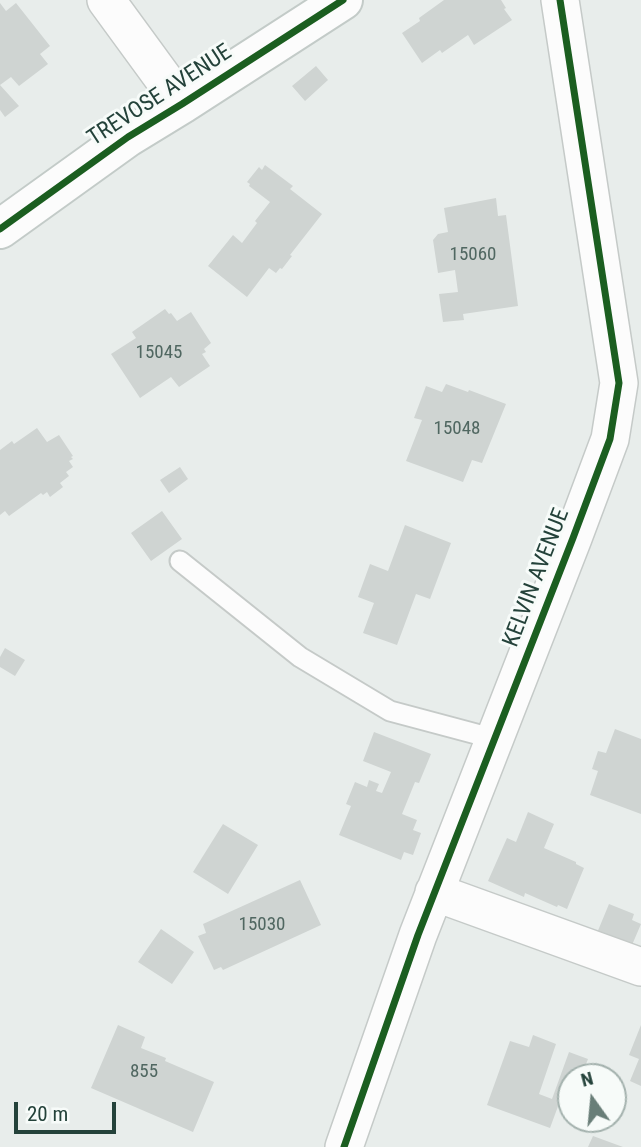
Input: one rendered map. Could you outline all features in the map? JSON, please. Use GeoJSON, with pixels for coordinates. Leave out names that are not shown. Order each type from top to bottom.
{"type":"FeatureCollection","features":[{"type":"Feature","properties":{"kind":"street"},"geometry":{"type":"LineString","coordinates":[[106,0],[182,104]]}},
{"type":"Feature","properties":{"kind":"street","name":"TREVOSE AVENUE"},"geometry":{"type":"LineString","coordinates":[[0,229],[128,137],[343,0]]}},
{"type":"Feature","properties":{"kind":"street","name":"KELVIN AVENUE"},"geometry":{"type":"LineString","coordinates":[[344,1147],[418,934],[610,439],[619,383],[560,0]]}},
{"type":"Feature","properties":{"kind":"street"},"geometry":{"type":"LineString","coordinates":[[434,892],[641,967]]}},
{"type":"Feature","properties":{"kind":"lane"},"geometry":{"type":"LineString","coordinates":[[180,561],[300,657],[390,711],[495,739]]}},
{"type":"Feature","properties":{"kind":"building"},"geometry":{"type":"Polygon","coordinates":[[[444,0],[501,0],[512,20],[474,45],[468,35],[422,63],[402,33],[444,0]]]}},
{"type":"Feature","properties":{"kind":"building"},"geometry":{"type":"Polygon","coordinates":[[[0,3],[6,11],[16,3],[50,46],[40,54],[48,64],[19,86],[11,77],[0,85],[0,3]]]}},
{"type":"Feature","properties":{"kind":"building"},"geometry":{"type":"Polygon","coordinates":[[[316,66],[328,80],[305,101],[292,86],[316,66]]]}},
{"type":"Feature","properties":{"kind":"building"},"geometry":{"type":"Polygon","coordinates":[[[0,85],[19,106],[5,117],[0,110],[0,85]]]}},
{"type":"Feature","properties":{"kind":"building"},"geometry":{"type":"Polygon","coordinates":[[[265,165],[293,186],[290,189],[322,214],[282,269],[276,273],[269,268],[247,297],[208,266],[233,235],[242,243],[270,202],[247,182],[259,167],[262,170],[265,165]]]}},
{"type":"Feature","properties":{"kind":"building"},"geometry":{"type":"Polygon","coordinates":[[[496,198],[498,216],[506,215],[518,306],[463,314],[464,320],[443,322],[439,294],[458,292],[455,270],[438,273],[433,240],[438,234],[448,232],[444,208],[496,198]]]}},
{"type":"Feature","properties":{"kind":"building"},"geometry":{"type":"Polygon","coordinates":[[[165,309],[177,321],[191,312],[211,343],[202,354],[210,366],[179,387],[171,377],[140,398],[111,354],[136,338],[132,332],[165,309]]]}},
{"type":"Feature","properties":{"kind":"building"},"geometry":{"type":"Polygon","coordinates":[[[446,384],[506,404],[482,463],[472,460],[463,482],[406,461],[422,420],[414,418],[426,386],[442,392],[446,384]]]}},
{"type":"Feature","properties":{"kind":"building"},"geometry":{"type":"Polygon","coordinates":[[[37,428],[47,442],[59,435],[73,456],[69,461],[73,467],[66,472],[69,476],[60,483],[63,487],[50,497],[47,492],[43,495],[41,493],[9,516],[5,511],[0,515],[0,450],[37,428]]]}},
{"type":"Feature","properties":{"kind":"building"},"geometry":{"type":"Polygon","coordinates":[[[180,467],[188,479],[169,493],[160,480],[180,467]]]}},
{"type":"Feature","properties":{"kind":"building"},"geometry":{"type":"Polygon","coordinates":[[[162,511],[182,539],[151,561],[131,533],[162,511]]]}},
{"type":"Feature","properties":{"kind":"building"},"geometry":{"type":"Polygon","coordinates":[[[405,525],[451,543],[430,599],[416,594],[397,645],[363,633],[374,603],[358,597],[370,564],[388,571],[405,525]]]}},
{"type":"Feature","properties":{"kind":"building"},"geometry":{"type":"Polygon","coordinates":[[[5,648],[25,660],[15,676],[0,667],[0,657],[5,648]]]}},
{"type":"Feature","properties":{"kind":"building"},"geometry":{"type":"Polygon","coordinates":[[[615,729],[641,739],[641,814],[590,795],[598,771],[592,769],[598,751],[606,753],[615,729]]]}},
{"type":"Feature","properties":{"kind":"building"},"geometry":{"type":"Polygon","coordinates":[[[374,732],[431,754],[419,783],[415,782],[402,814],[417,820],[413,830],[421,833],[413,855],[404,852],[401,860],[339,835],[351,806],[346,804],[355,782],[367,787],[369,780],[379,784],[376,791],[382,793],[391,772],[363,761],[374,732]]]}},
{"type":"Feature","properties":{"kind":"building"},"geometry":{"type":"Polygon","coordinates":[[[528,812],[554,824],[544,848],[584,868],[567,909],[525,893],[524,897],[488,881],[507,838],[516,842],[528,812]]]}},
{"type":"Feature","properties":{"kind":"building"},"geometry":{"type":"Polygon","coordinates":[[[223,824],[258,845],[228,894],[193,872],[223,824]]]}},
{"type":"Feature","properties":{"kind":"building"},"geometry":{"type":"Polygon","coordinates":[[[300,880],[321,925],[223,970],[221,967],[214,970],[198,936],[206,933],[203,924],[300,880]]]}},
{"type":"Feature","properties":{"kind":"building"},"geometry":{"type":"Polygon","coordinates":[[[609,904],[634,914],[632,920],[641,924],[632,945],[597,933],[609,904]]]}},
{"type":"Feature","properties":{"kind":"building"},"geometry":{"type":"Polygon","coordinates":[[[161,929],[194,952],[172,984],[138,962],[161,929]]]}},
{"type":"Feature","properties":{"kind":"building"},"geometry":{"type":"Polygon","coordinates":[[[118,1025],[145,1037],[141,1048],[214,1082],[193,1132],[91,1088],[118,1025]]]}},
{"type":"Feature","properties":{"kind":"building"},"geometry":{"type":"Polygon","coordinates":[[[641,1025],[641,1086],[630,1081],[639,1059],[629,1055],[641,1025]]]}},
{"type":"Feature","properties":{"kind":"building"},"geometry":{"type":"Polygon","coordinates":[[[533,1035],[556,1044],[539,1094],[552,1099],[557,1085],[557,1109],[550,1128],[487,1105],[510,1041],[529,1047],[533,1035]]]}},
{"type":"Feature","properties":{"kind":"building"},"geometry":{"type":"Polygon","coordinates":[[[569,1052],[588,1059],[586,1063],[565,1063],[569,1052]]]}},
{"type":"Feature","properties":{"kind":"building"},"geometry":{"type":"Polygon","coordinates":[[[593,1136],[623,1147],[588,1147],[593,1136]]]}},
{"type":"Feature","properties":{"kind":"cycle path"},"geometry":{"type":"LineString","coordinates":[[0,229],[128,137],[343,0]]}},
{"type":"Feature","properties":{"kind":"cycle path"},"geometry":{"type":"LineString","coordinates":[[344,1147],[418,935],[610,439],[619,383],[560,0]]}}]}
